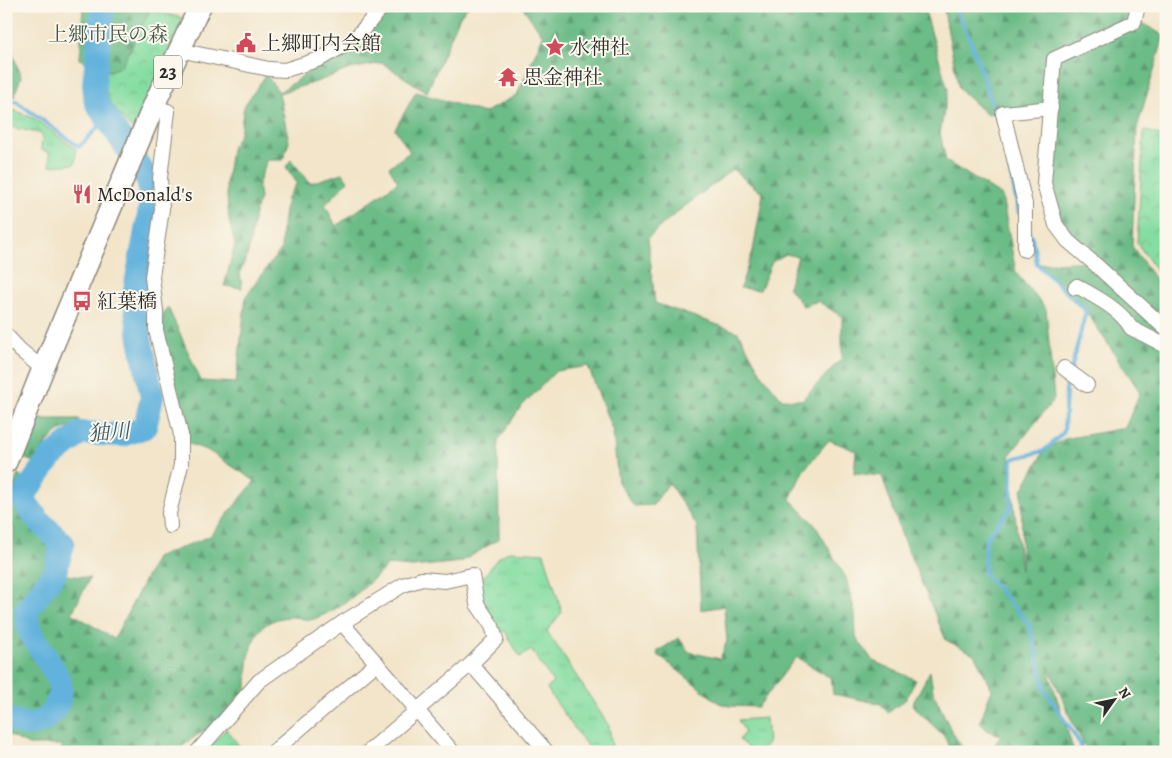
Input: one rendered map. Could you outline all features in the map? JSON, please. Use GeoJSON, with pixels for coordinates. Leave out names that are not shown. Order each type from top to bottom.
{"type":"FeatureCollection","features":[{"type":"Feature","properties":{"kind":"main road","name":"23"},"geometry":{"type":"LineString","coordinates":[[6,462],[153,107],[200,6]]}},
{"type":"Feature","properties":{"kind":"street"},"geometry":{"type":"LineString","coordinates":[[179,50],[285,70],[320,59],[354,40],[383,6]]}},
{"type":"Feature","properties":{"kind":"street"},"geometry":{"type":"LineString","coordinates":[[1138,6],[1134,22],[1054,59],[1044,183],[1056,225],[1068,242],[1096,264],[1166,329]]}},
{"type":"Feature","properties":{"kind":"street"},"geometry":{"type":"LineString","coordinates":[[153,107],[168,111],[160,178],[162,209],[152,277],[156,330],[181,435],[182,465],[169,513],[170,526]]}},
{"type":"Feature","properties":{"kind":"street"},"geometry":{"type":"LineString","coordinates":[[1025,245],[1025,204],[1003,112],[1051,108]]}},
{"type":"Feature","properties":{"kind":"street"},"geometry":{"type":"LineString","coordinates":[[1075,288],[1077,286],[1111,306],[1131,328],[1166,346]]}},
{"type":"Feature","properties":{"kind":"street"},"geometry":{"type":"LineString","coordinates":[[6,335],[20,350],[43,369]]}},
{"type":"Feature","properties":{"kind":"street"},"geometry":{"type":"LineString","coordinates":[[1064,368],[1082,381]]}},
{"type":"Feature","properties":{"kind":"street"},"geometry":{"type":"LineString","coordinates":[[196,752],[259,681],[342,623],[403,585],[422,580],[445,581],[472,575],[477,604],[492,626],[496,639],[471,664],[368,752]]}},
{"type":"Feature","properties":{"kind":"street"},"geometry":{"type":"LineString","coordinates":[[342,623],[453,752]]}},
{"type":"Feature","properties":{"kind":"street"},"geometry":{"type":"LineString","coordinates":[[273,752],[376,663]]}},
{"type":"Feature","properties":{"kind":"street"},"geometry":{"type":"LineString","coordinates":[[471,664],[547,752]]}},
{"type":"Feature","properties":{"kind":"green space","name":"上郷市民の森"},"geometry":{"type":"Polygon","coordinates":[[[83,6],[152,6],[122,66],[110,71],[80,59],[83,6]]]}},
{"type":"Feature","properties":{"kind":"green space"},"geometry":{"type":"Polygon","coordinates":[[[382,6],[468,6],[460,16],[427,92],[382,63],[350,69],[279,93],[289,142],[283,160],[267,160],[258,185],[260,198],[255,213],[248,253],[240,273],[242,288],[224,286],[235,245],[229,220],[226,184],[231,149],[240,134],[244,106],[266,75],[279,92],[329,59],[382,6]]]}},
{"type":"Feature","properties":{"kind":"green space"},"geometry":{"type":"Polygon","coordinates":[[[522,6],[898,6],[926,14],[948,90],[940,133],[946,161],[1002,196],[1016,273],[1046,309],[1054,399],[1009,456],[1021,571],[1022,490],[1044,451],[1064,439],[1125,428],[1140,392],[1086,311],[1037,264],[1091,261],[1068,241],[1044,183],[1051,108],[986,114],[959,89],[943,6],[1138,6],[1135,18],[1164,36],[1137,128],[1132,246],[1166,295],[1166,752],[1088,752],[1073,724],[1048,665],[1074,752],[990,752],[1001,735],[988,731],[980,722],[992,689],[974,654],[946,640],[903,539],[882,476],[854,473],[856,451],[829,440],[803,471],[790,499],[815,525],[846,578],[855,613],[856,637],[873,661],[916,680],[906,699],[888,713],[881,704],[833,694],[831,678],[796,657],[758,707],[729,706],[719,703],[657,654],[658,651],[679,638],[689,652],[720,659],[727,641],[724,606],[701,610],[697,526],[669,483],[653,505],[634,506],[618,482],[613,432],[588,366],[556,371],[520,408],[498,441],[499,539],[461,562],[412,567],[388,565],[345,603],[325,614],[311,620],[294,617],[277,619],[267,624],[259,631],[250,651],[247,688],[219,719],[184,745],[178,752],[60,752],[63,745],[29,745],[6,734],[6,724],[24,730],[43,727],[54,720],[63,704],[64,680],[36,630],[33,611],[59,574],[90,578],[72,613],[114,639],[156,558],[210,536],[255,481],[207,450],[189,444],[162,329],[163,314],[168,307],[201,381],[236,383],[246,296],[281,249],[287,198],[297,183],[286,167],[291,160],[310,183],[343,173],[348,181],[325,205],[336,226],[398,182],[389,167],[410,152],[395,129],[416,92],[484,113],[517,95],[543,36],[522,6]],[[732,169],[648,238],[655,303],[738,332],[761,373],[782,399],[802,400],[842,358],[842,317],[818,301],[803,306],[788,287],[798,257],[786,254],[772,262],[760,290],[740,288],[753,251],[763,194],[732,169]]]}},
{"type":"Feature","properties":{"kind":"green space"},"geometry":{"type":"Polygon","coordinates":[[[150,10],[183,18],[133,130],[115,109],[107,95],[104,69],[110,71],[122,66],[150,10]]]}},
{"type":"Feature","properties":{"kind":"green space"},"geometry":{"type":"Polygon","coordinates":[[[6,23],[9,43],[21,77],[14,97],[6,98],[6,23]]]}},
{"type":"Feature","properties":{"kind":"green space"},"geometry":{"type":"Polygon","coordinates":[[[6,107],[35,119],[76,149],[75,164],[50,166],[49,152],[41,150],[42,134],[6,126],[6,107]]]}},
{"type":"Feature","properties":{"kind":"green space"},"geometry":{"type":"Polygon","coordinates":[[[1144,130],[1166,137],[1166,284],[1137,243],[1144,130]]]}},
{"type":"Feature","properties":{"kind":"green space"},"geometry":{"type":"Polygon","coordinates":[[[33,419],[79,419],[79,424],[70,426],[52,437],[33,462],[24,458],[34,430],[30,428],[33,419]]]}},
{"type":"Feature","properties":{"kind":"green space"},"geometry":{"type":"Polygon","coordinates":[[[18,474],[24,478],[18,501],[35,525],[58,545],[50,571],[23,611],[27,632],[57,685],[57,697],[51,711],[37,721],[24,722],[6,715],[6,576],[13,551],[14,528],[6,524],[6,509],[18,474]]]}},
{"type":"Feature","properties":{"kind":"green space"},"geometry":{"type":"Polygon","coordinates":[[[509,551],[544,553],[562,612],[547,631],[609,726],[612,747],[619,752],[591,752],[547,689],[553,682],[531,650],[520,657],[505,631],[500,633],[482,607],[481,580],[497,559],[509,551]]]}},
{"type":"Feature","properties":{"kind":"green space"},"geometry":{"type":"Polygon","coordinates":[[[930,671],[933,692],[951,730],[965,752],[952,752],[944,736],[912,705],[930,671]]]}},
{"type":"Feature","properties":{"kind":"green space"},"geometry":{"type":"Polygon","coordinates":[[[766,718],[768,744],[760,752],[753,752],[739,740],[745,732],[738,720],[766,718]]]}},
{"type":"Feature","properties":{"kind":"green space"},"geometry":{"type":"Polygon","coordinates":[[[226,729],[244,752],[205,752],[226,729]]]}},
{"type":"Feature","properties":{"kind":"waterway","name":"㹨川"},"geometry":{"type":"LineString","coordinates":[[6,718],[26,724],[41,722],[53,712],[60,694],[59,680],[31,634],[26,611],[55,572],[63,544],[39,521],[22,498],[50,458],[81,433],[122,435],[145,427],[152,397],[140,338],[134,295],[150,210],[149,181],[96,102],[94,84],[103,6]]}},
{"type":"Feature","properties":{"kind":"waterway"},"geometry":{"type":"LineString","coordinates":[[954,6],[970,39],[998,120]]}},
{"type":"Feature","properties":{"kind":"waterway"},"geometry":{"type":"LineString","coordinates":[[6,103],[16,101],[79,147],[107,118]]}},
{"type":"Feature","properties":{"kind":"waterway"},"geometry":{"type":"LineString","coordinates":[[1010,171],[1019,213]]}},
{"type":"Feature","properties":{"kind":"waterway"},"geometry":{"type":"LineString","coordinates":[[1030,234],[1037,264],[1086,311],[1071,370]]}},
{"type":"Feature","properties":{"kind":"waterway"},"geometry":{"type":"LineString","coordinates":[[1069,377],[1066,389],[1064,432],[1044,451],[1012,459],[1011,508],[986,538],[984,573],[1029,624],[1045,690],[1081,745],[1081,752]]}},
{"type":"Feature","properties":{"kind":"place","name":"上郷町内会館"},"geometry":{"type":"Point","coordinates":[246,43]}},
{"type":"Feature","properties":{"kind":"place","name":"水神社"},"geometry":{"type":"Point","coordinates":[555,47]}},
{"type":"Feature","properties":{"kind":"place","name":"思金神社"},"geometry":{"type":"Point","coordinates":[508,77]}},
{"type":"Feature","properties":{"kind":"place","name":"McDonald's"},"geometry":{"type":"Point","coordinates":[82,194]}},
{"type":"Feature","properties":{"kind":"place","name":"紅葉橋"},"geometry":{"type":"Point","coordinates":[82,301]}}]}
